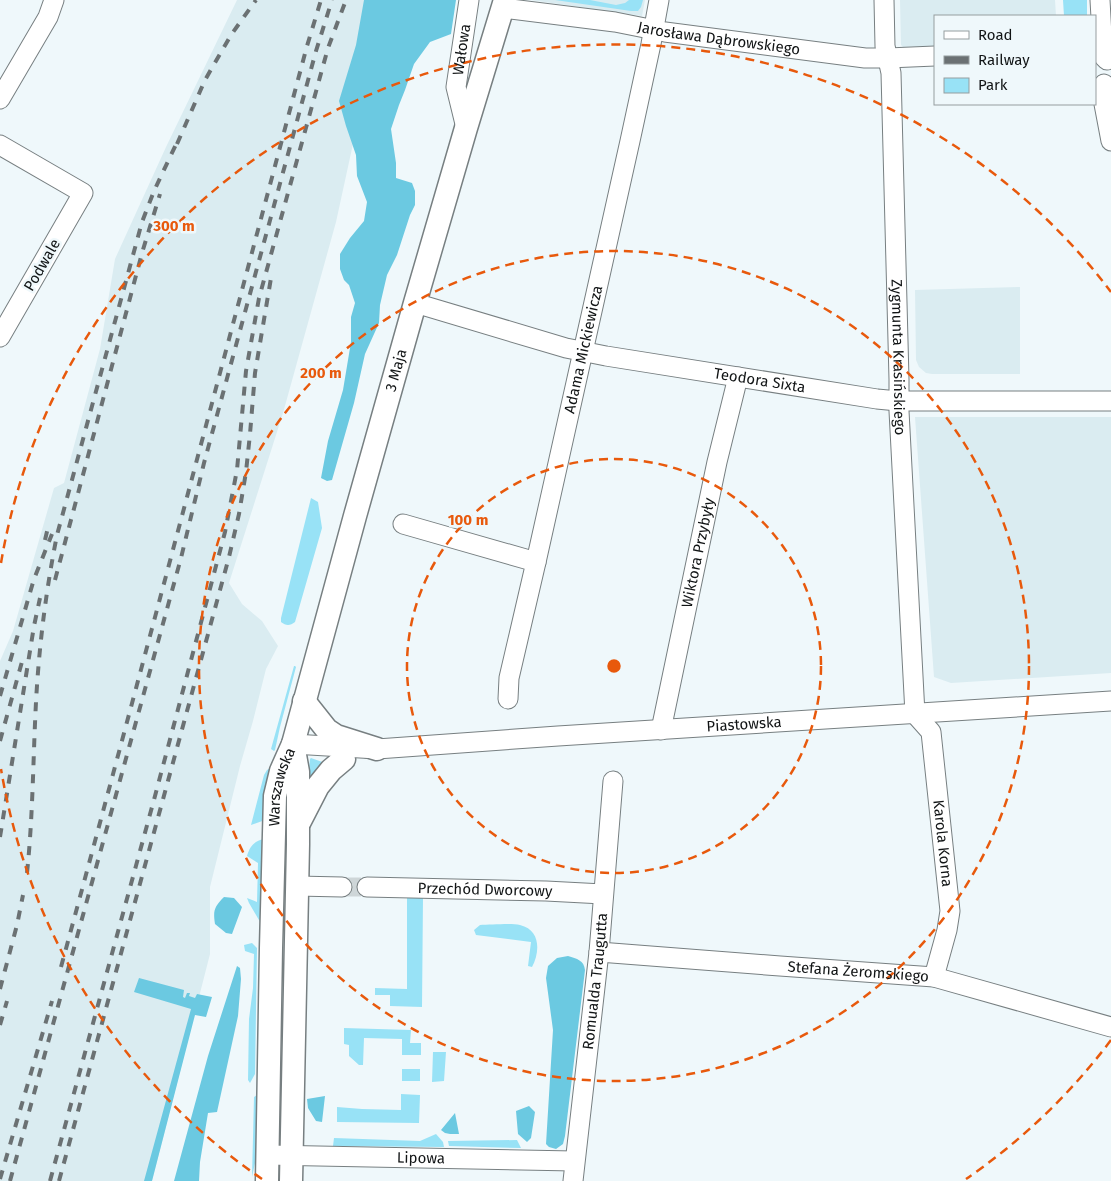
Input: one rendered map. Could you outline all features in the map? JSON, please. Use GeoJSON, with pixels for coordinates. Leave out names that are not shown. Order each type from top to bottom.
{"type":"FeatureCollection","features":[{"type":"Feature","properties":{"kind":"main road","name":"3 Maja"},"geometry":{"type":"LineString","coordinates":[[294,744],[304,701],[415,303],[504,4]]}},
{"type":"Feature","properties":{"kind":"main road"},"geometry":{"type":"LineString","coordinates":[[304,701],[327,730],[336,736],[377,749]]}},
{"type":"Feature","properties":{"kind":"main road","name":"Warszawska"},"geometry":{"type":"LineString","coordinates":[[291,1181],[298,827],[298,772],[294,744]]}},
{"type":"Feature","properties":{"kind":"main road","name":"Warszawska"},"geometry":{"type":"LineString","coordinates":[[267,1181],[275,796],[281,771],[294,744]]}},
{"type":"Feature","properties":{"kind":"main road"},"geometry":{"type":"LineString","coordinates":[[298,827],[318,786],[331,770],[344,759]]}},
{"type":"Feature","properties":{"kind":"street"},"geometry":{"type":"LineString","coordinates":[[0,99],[48,17],[54,0]]}},
{"type":"Feature","properties":{"kind":"street","name":"Wałowa"},"geometry":{"type":"LineString","coordinates":[[466,128],[456,87],[469,0]]}},
{"type":"Feature","properties":{"kind":"street","name":"Adama Mickiewicza"},"geometry":{"type":"LineString","coordinates":[[508,699],[509,678],[634,122],[659,0]]}},
{"type":"Feature","properties":{"kind":"street","name":"Zygmunta Krasińskiego"},"geometry":{"type":"LineString","coordinates":[[884,0],[885,46],[891,73],[894,142],[898,401],[915,714]]}},
{"type":"Feature","properties":{"kind":"street"},"geometry":{"type":"LineString","coordinates":[[1100,0],[1098,36],[1105,57],[1100,74],[1107,86],[1103,90],[1109,109],[1111,141]]}},
{"type":"Feature","properties":{"kind":"street","name":"Jarosława Dąbrowskiego"},"geometry":{"type":"LineString","coordinates":[[504,4],[653,30],[865,58],[934,56]]}},
{"type":"Feature","properties":{"kind":"street","name":"Podwale"},"geometry":{"type":"LineString","coordinates":[[0,145],[83,193],[0,337]]}},
{"type":"Feature","properties":{"kind":"street","name":"Teodora Sixta"},"geometry":{"type":"LineString","coordinates":[[415,303],[583,352],[865,398],[898,401],[1111,401]]}},
{"type":"Feature","properties":{"kind":"street","name":"Wiktora Przybyły"},"geometry":{"type":"LineString","coordinates":[[661,730],[717,462],[738,377]]}},
{"type":"Feature","properties":{"kind":"street"},"geometry":{"type":"LineString","coordinates":[[403,524],[536,562]]}},
{"type":"Feature","properties":{"kind":"street","name":"Piastowska"},"geometry":{"type":"LineString","coordinates":[[294,744],[377,749],[534,737],[1111,702]]}},
{"type":"Feature","properties":{"kind":"street","name":"Karola Korna"},"geometry":{"type":"LineString","coordinates":[[915,714],[931,732],[950,911],[947,930],[934,977]]}},
{"type":"Feature","properties":{"kind":"street","name":"Piastowska"},"geometry":{"type":"LineString","coordinates":[[294,744],[326,756],[344,759],[377,749]]}},
{"type":"Feature","properties":{"kind":"street","name":"Romualda Traugutta"},"geometry":{"type":"LineString","coordinates":[[573,1181],[599,952],[613,781]]}},
{"type":"Feature","properties":{"kind":"street"},"geometry":{"type":"LineString","coordinates":[[297,886],[342,887]]}},
{"type":"Feature","properties":{"kind":"street","name":"Przechód Dworcowy"},"geometry":{"type":"LineString","coordinates":[[367,887],[603,894]]}},
{"type":"Feature","properties":{"kind":"street","name":"Stefana Żeromskiego"},"geometry":{"type":"LineString","coordinates":[[599,952],[934,977],[1111,1027]]}},
{"type":"Feature","properties":{"kind":"street","name":"Lipowa"},"geometry":{"type":"LineString","coordinates":[[267,1155],[574,1161]]}},
{"type":"Feature","properties":{"kind":"shaded area"},"geometry":{"type":"Polygon","coordinates":[[[237,0],[418,0],[356,130],[336,222],[283,413],[229,583],[242,604],[262,621],[278,646],[266,669],[210,887],[210,954],[152,1181],[0,1181],[0,661],[13,631],[54,488],[64,483],[100,349],[115,259],[166,147],[237,0]]]}},
{"type":"Feature","properties":{"kind":"shaded area"},"geometry":{"type":"Polygon","coordinates":[[[364,0],[456,0],[451,34],[430,42],[414,64],[391,129],[396,163],[396,178],[412,183],[415,191],[415,205],[397,255],[387,275],[380,305],[379,323],[365,354],[354,403],[332,480],[327,481],[321,478],[328,441],[343,390],[351,342],[351,317],[355,303],[349,285],[344,280],[340,269],[340,254],[364,221],[367,202],[357,176],[356,155],[339,101],[356,45],[364,0]]]}},
{"type":"Feature","properties":{"kind":"shaded area"},"geometry":{"type":"Polygon","coordinates":[[[531,0],[645,0],[642,16],[531,0]]]}},
{"type":"Feature","properties":{"kind":"shaded area"},"geometry":{"type":"Polygon","coordinates":[[[900,0],[1055,0],[1056,15],[934,15],[934,46],[903,47],[901,45],[900,0]]]}},
{"type":"Feature","properties":{"kind":"shaded area"},"geometry":{"type":"Polygon","coordinates":[[[1020,287],[1020,374],[932,374],[926,373],[919,367],[916,360],[915,290],[1020,287]]]}},
{"type":"Feature","properties":{"kind":"shaded area"},"geometry":{"type":"Polygon","coordinates":[[[915,417],[1111,417],[1111,673],[951,683],[934,677],[915,417]]]}},
{"type":"Feature","properties":{"kind":"shaded area"},"geometry":{"type":"Polygon","coordinates":[[[224,897],[234,898],[242,907],[232,934],[226,933],[215,924],[215,909],[224,897]]]}},
{"type":"Feature","properties":{"kind":"shaded area"},"geometry":{"type":"Polygon","coordinates":[[[568,956],[582,962],[585,970],[565,1136],[563,1144],[556,1149],[546,1144],[553,1030],[546,978],[548,966],[557,958],[568,956]]]}},
{"type":"Feature","properties":{"kind":"shaded area"},"geometry":{"type":"Polygon","coordinates":[[[237,966],[240,968],[241,979],[238,1016],[217,1112],[208,1113],[200,1162],[199,1181],[174,1181],[208,1056],[237,966]]]}},
{"type":"Feature","properties":{"kind":"shaded area"},"geometry":{"type":"Polygon","coordinates":[[[139,978],[184,990],[183,997],[185,998],[187,993],[190,993],[189,996],[195,998],[197,994],[212,997],[206,1017],[195,1015],[152,1181],[144,1181],[191,1009],[134,992],[139,978]]]}},
{"type":"Feature","properties":{"kind":"shaded area"},"geometry":{"type":"Polygon","coordinates":[[[325,1096],[322,1122],[316,1121],[308,1108],[307,1099],[325,1096]]]}},
{"type":"Feature","properties":{"kind":"shaded area"},"geometry":{"type":"Polygon","coordinates":[[[529,1106],[535,1112],[531,1138],[527,1142],[518,1134],[516,1111],[529,1106]]]}},
{"type":"Feature","properties":{"kind":"shaded area"},"geometry":{"type":"Polygon","coordinates":[[[455,1113],[459,1134],[445,1133],[441,1130],[455,1113]]]}},
{"type":"Feature","properties":{"kind":"green space"},"geometry":{"type":"Polygon","coordinates":[[[555,0],[590,0],[616,5],[629,0],[643,0],[638,11],[631,11],[555,0]]]}},
{"type":"Feature","properties":{"kind":"green space"},"geometry":{"type":"Polygon","coordinates":[[[1063,0],[1087,0],[1087,15],[1064,15],[1063,0]]]}},
{"type":"Feature","properties":{"kind":"green space"},"geometry":{"type":"Polygon","coordinates":[[[311,498],[318,502],[322,528],[295,622],[286,625],[281,622],[281,618],[311,498]]]}},
{"type":"Feature","properties":{"kind":"green space"},"geometry":{"type":"Polygon","coordinates":[[[294,666],[296,667],[274,751],[271,749],[294,666]]]}},
{"type":"Feature","properties":{"kind":"green space"},"geometry":{"type":"Polygon","coordinates":[[[310,759],[325,763],[307,789],[310,759]]]}},
{"type":"Feature","properties":{"kind":"green space"},"geometry":{"type":"Polygon","coordinates":[[[272,767],[265,820],[251,825],[264,775],[272,767]]]}},
{"type":"Feature","properties":{"kind":"green space"},"geometry":{"type":"Polygon","coordinates":[[[264,839],[263,927],[247,898],[257,902],[258,863],[247,856],[253,844],[264,839]]]}},
{"type":"Feature","properties":{"kind":"green space"},"geometry":{"type":"Polygon","coordinates":[[[423,897],[422,1007],[390,1006],[390,995],[375,995],[375,988],[407,989],[407,898],[423,897]]]}},
{"type":"Feature","properties":{"kind":"green space"},"geometry":{"type":"Polygon","coordinates":[[[516,924],[532,932],[537,942],[537,948],[532,967],[528,966],[531,942],[476,935],[474,930],[480,925],[516,924]]]}},
{"type":"Feature","properties":{"kind":"green space"},"geometry":{"type":"Polygon","coordinates":[[[252,943],[257,948],[255,1074],[250,1083],[248,1080],[249,1019],[253,988],[254,954],[245,951],[244,945],[252,943]]]}},
{"type":"Feature","properties":{"kind":"green space"},"geometry":{"type":"Polygon","coordinates":[[[344,1028],[411,1030],[410,1043],[421,1043],[421,1055],[402,1055],[402,1039],[364,1038],[363,1065],[359,1065],[349,1056],[349,1045],[344,1044],[344,1028]]]}},
{"type":"Feature","properties":{"kind":"green space"},"geometry":{"type":"Polygon","coordinates":[[[433,1052],[446,1052],[444,1081],[432,1082],[433,1052]]]}},
{"type":"Feature","properties":{"kind":"green space"},"geometry":{"type":"Polygon","coordinates":[[[402,1069],[420,1069],[420,1081],[402,1081],[402,1069]]]}},
{"type":"Feature","properties":{"kind":"green space"},"geometry":{"type":"Polygon","coordinates":[[[401,1094],[420,1095],[419,1123],[337,1122],[337,1107],[401,1110],[401,1094]]]}},
{"type":"Feature","properties":{"kind":"green space"},"geometry":{"type":"Polygon","coordinates":[[[257,1095],[260,1140],[252,1177],[254,1097],[257,1095]]]}},
{"type":"Feature","properties":{"kind":"green space"},"geometry":{"type":"Polygon","coordinates":[[[436,1134],[443,1142],[444,1147],[333,1146],[334,1138],[420,1141],[436,1134]]]}},
{"type":"Feature","properties":{"kind":"green space"},"geometry":{"type":"Polygon","coordinates":[[[517,1140],[521,1148],[449,1146],[448,1141],[517,1140]]]}},
{"type":"Feature","properties":{"kind":"tunnel"},"geometry":{"type":"LineString","coordinates":[[342,887],[367,887]]}},
{"type":"Feature","properties":{"kind":"railway"},"geometry":{"type":"LineString","coordinates":[[177,144],[205,80],[231,35],[256,0]]}},
{"type":"Feature","properties":{"kind":"railway"},"geometry":{"type":"LineString","coordinates":[[61,967],[307,46],[321,0]]}},
{"type":"Feature","properties":{"kind":"railway"},"geometry":{"type":"LineString","coordinates":[[10,1181],[181,558],[204,463],[316,51],[332,0]]}},
{"type":"Feature","properties":{"kind":"railway"},"geometry":{"type":"LineString","coordinates":[[50,1181],[225,532],[237,470],[246,371],[259,298],[328,48],[346,0]]}},
{"type":"Feature","properties":{"kind":"railway"},"geometry":{"type":"LineString","coordinates":[[27,873],[31,830],[39,660],[46,597],[57,535],[142,222],[154,191],[179,138]]}},
{"type":"Feature","properties":{"kind":"railway"},"geometry":{"type":"LineString","coordinates":[[55,580],[142,253],[160,194]]}},
{"type":"Feature","properties":{"kind":"railway"},"geometry":{"type":"LineString","coordinates":[[59,1181],[229,557],[246,472],[255,373],[271,278]]}},
{"type":"Feature","properties":{"kind":"railway"},"geometry":{"type":"LineString","coordinates":[[45,540],[49,523]]}},
{"type":"Feature","properties":{"kind":"railway"},"geometry":{"type":"LineString","coordinates":[[0,696],[34,579],[52,534]]}},
{"type":"Feature","properties":{"kind":"railway"},"geometry":{"type":"LineString","coordinates":[[0,837],[40,598]]}},
{"type":"Feature","properties":{"kind":"railway"},"geometry":{"type":"LineString","coordinates":[[0,741],[23,658]]}},
{"type":"Feature","properties":{"kind":"railway"},"geometry":{"type":"LineString","coordinates":[[0,989],[23,895]]}},
{"type":"Feature","properties":{"kind":"railway"},"geometry":{"type":"LineString","coordinates":[[0,1025],[7,1001]]}},
{"type":"Feature","properties":{"kind":"railway"},"geometry":{"type":"LineString","coordinates":[[0,1179],[52,1001]]}}]}
